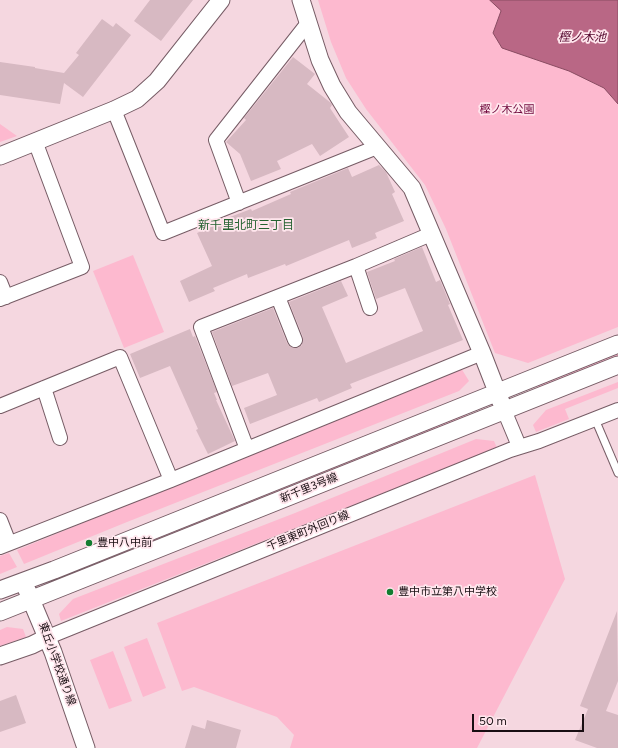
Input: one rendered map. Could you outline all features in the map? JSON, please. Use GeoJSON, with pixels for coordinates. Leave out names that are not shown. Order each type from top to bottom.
{"type":"FeatureCollection","features":[{"type":"Feature","properties":{"kind":"street"},"geometry":{"type":"LineString","coordinates":[[0,156],[114,110],[137,99],[157,81],[221,0]]}},
{"type":"Feature","properties":{"kind":"street"},"geometry":{"type":"LineString","coordinates":[[301,0],[320,60],[332,86],[348,112],[412,188],[482,353],[519,446]]}},
{"type":"Feature","properties":{"kind":"street"},"geometry":{"type":"LineString","coordinates":[[239,203],[216,140],[308,23]]}},
{"type":"Feature","properties":{"kind":"street"},"geometry":{"type":"LineString","coordinates":[[114,110],[163,234],[377,147]]}},
{"type":"Feature","properties":{"kind":"street"},"geometry":{"type":"LineString","coordinates":[[0,282],[3,298],[82,267],[35,141]]}},
{"type":"Feature","properties":{"kind":"street"},"geometry":{"type":"LineString","coordinates":[[247,449],[201,327],[356,266],[431,234]]}},
{"type":"Feature","properties":{"kind":"street"},"geometry":{"type":"LineString","coordinates":[[356,266],[370,308]]}},
{"type":"Feature","properties":{"kind":"street"},"geometry":{"type":"LineString","coordinates":[[278,297],[295,340]]}},
{"type":"Feature","properties":{"kind":"street","name":"新千里3号線"},"geometry":{"type":"LineString","coordinates":[[0,590],[24,582],[618,344]]}},
{"type":"Feature","properties":{"kind":"street"},"geometry":{"type":"LineString","coordinates":[[0,520],[5,545],[171,480],[482,353]]}},
{"type":"Feature","properties":{"kind":"street"},"geometry":{"type":"LineString","coordinates":[[0,406],[120,357],[171,480]]}},
{"type":"Feature","properties":{"kind":"street","name":"新千里3号線"},"geometry":{"type":"LineString","coordinates":[[0,612],[618,365]]}},
{"type":"Feature","properties":{"kind":"street"},"geometry":{"type":"LineString","coordinates":[[44,388],[60,438]]}},
{"type":"Feature","properties":{"kind":"street","name":"千里東町外回り線"},"geometry":{"type":"LineString","coordinates":[[0,656],[32,645],[48,637],[519,446],[539,441],[618,410]]}},
{"type":"Feature","properties":{"kind":"street","name":"東丘小学校通り線"},"geometry":{"type":"LineString","coordinates":[[24,582],[48,637],[86,748]]}},
{"type":"Feature","properties":{"kind":"lane"},"geometry":{"type":"LineString","coordinates":[[595,419],[618,473]]}},
{"type":"Feature","properties":{"kind":"green space","name":"樫ノ木公園"},"geometry":{"type":"Polygon","coordinates":[[[318,0],[618,0],[618,327],[528,363],[495,353],[446,229],[425,185],[366,109],[346,78],[331,42],[318,0]]]}},
{"type":"Feature","properties":{"kind":"green space"},"geometry":{"type":"Polygon","coordinates":[[[0,124],[17,136],[0,142],[0,124]]]}},
{"type":"Feature","properties":{"kind":"green space"},"geometry":{"type":"Polygon","coordinates":[[[133,255],[164,332],[124,348],[93,271],[133,255]]]}},
{"type":"Feature","properties":{"kind":"green space"},"geometry":{"type":"Polygon","coordinates":[[[618,351],[618,357],[540,388],[537,385],[618,351]]]}},
{"type":"Feature","properties":{"kind":"green space"},"geometry":{"type":"Polygon","coordinates":[[[461,368],[469,381],[459,391],[24,564],[17,550],[461,368]]]}},
{"type":"Feature","properties":{"kind":"green space"},"geometry":{"type":"Polygon","coordinates":[[[618,382],[618,388],[565,409],[569,419],[536,432],[533,425],[546,410],[618,382]]]}},
{"type":"Feature","properties":{"kind":"green space"},"geometry":{"type":"Polygon","coordinates":[[[466,413],[467,417],[64,578],[62,576],[62,574],[466,413]]]}},
{"type":"Feature","properties":{"kind":"green space"},"geometry":{"type":"Polygon","coordinates":[[[476,439],[494,441],[497,448],[61,621],[59,614],[73,599],[295,513],[476,439]]]}},
{"type":"Feature","properties":{"kind":"green space","name":"豊中市立第八中学校"},"geometry":{"type":"Polygon","coordinates":[[[535,475],[565,579],[477,748],[290,748],[294,735],[277,717],[194,687],[182,691],[157,623],[535,475]]]}},
{"type":"Feature","properties":{"kind":"green space"},"geometry":{"type":"Polygon","coordinates":[[[9,553],[17,567],[0,574],[0,556],[9,553]]]}},
{"type":"Feature","properties":{"kind":"green space"},"geometry":{"type":"Polygon","coordinates":[[[7,627],[23,629],[26,637],[0,646],[0,630],[7,627]]]}},
{"type":"Feature","properties":{"kind":"green space"},"geometry":{"type":"Polygon","coordinates":[[[147,638],[166,688],[143,697],[124,647],[147,638]]]}},
{"type":"Feature","properties":{"kind":"green space"},"geometry":{"type":"Polygon","coordinates":[[[113,651],[132,701],[109,709],[90,660],[113,651]]]}},
{"type":"Feature","properties":{"kind":"water","name":"樫ノ木池"},"geometry":{"type":"Polygon","coordinates":[[[490,0],[618,0],[618,104],[604,88],[569,71],[502,48],[493,33],[501,11],[490,0]]]}},
{"type":"Feature","properties":{"kind":"building"},"geometry":{"type":"Polygon","coordinates":[[[150,0],[193,0],[161,41],[134,21],[150,0]]]}},
{"type":"Feature","properties":{"kind":"building"},"geometry":{"type":"Polygon","coordinates":[[[102,19],[113,27],[116,23],[131,35],[83,97],[64,83],[60,104],[0,95],[0,62],[64,73],[79,55],[76,53],[102,19]]]}},
{"type":"Feature","properties":{"kind":"building"},"geometry":{"type":"Polygon","coordinates":[[[293,57],[315,74],[307,84],[331,103],[332,105],[330,108],[349,137],[320,156],[312,144],[277,161],[281,169],[251,181],[240,154],[226,142],[246,120],[244,118],[293,57]]]}},
{"type":"Feature","properties":{"kind":"building"},"geometry":{"type":"Polygon","coordinates":[[[379,165],[386,172],[395,192],[392,194],[404,221],[375,233],[377,238],[352,248],[349,240],[286,266],[285,264],[248,278],[247,274],[213,288],[215,291],[189,302],[180,281],[212,266],[197,233],[223,222],[222,220],[251,209],[252,211],[291,194],[290,192],[348,168],[352,177],[379,165]]]}},
{"type":"Feature","properties":{"kind":"building"},"geometry":{"type":"Polygon","coordinates":[[[422,247],[436,282],[440,280],[450,304],[448,305],[463,340],[350,384],[352,388],[319,402],[317,398],[250,424],[244,408],[277,395],[268,373],[232,386],[212,332],[273,308],[287,343],[290,347],[298,348],[302,345],[303,337],[289,302],[341,281],[348,296],[322,307],[346,363],[423,331],[405,288],[376,299],[367,272],[395,261],[394,259],[422,247]]]}},
{"type":"Feature","properties":{"kind":"building"},"geometry":{"type":"Polygon","coordinates":[[[190,329],[193,337],[195,336],[217,392],[214,393],[216,400],[235,441],[208,454],[196,430],[198,429],[170,366],[140,378],[130,354],[190,329]]]}},
{"type":"Feature","properties":{"kind":"building"},"geometry":{"type":"Polygon","coordinates":[[[617,611],[618,681],[606,711],[618,715],[618,748],[597,748],[575,740],[588,709],[580,706],[617,611]]]}},
{"type":"Feature","properties":{"kind":"building"},"geometry":{"type":"Polygon","coordinates":[[[16,695],[26,723],[0,732],[0,701],[16,695]]]}},
{"type":"Feature","properties":{"kind":"building"},"geometry":{"type":"Polygon","coordinates":[[[207,720],[241,730],[236,748],[185,748],[192,725],[205,729],[207,720]]]}},
{"type":"Feature","properties":{"kind":"place","name":"豊中八中前"},"geometry":{"type":"Point","coordinates":[89,543]}},
{"type":"Feature","properties":{"kind":"place","name":"豊中市立第八中学校"},"geometry":{"type":"Point","coordinates":[390,592]}},
{"type":"Feature","properties":{"kind":"district","name":"新千里北町三丁目"},"geometry":{"type":"Point","coordinates":[246,225]}}]}
